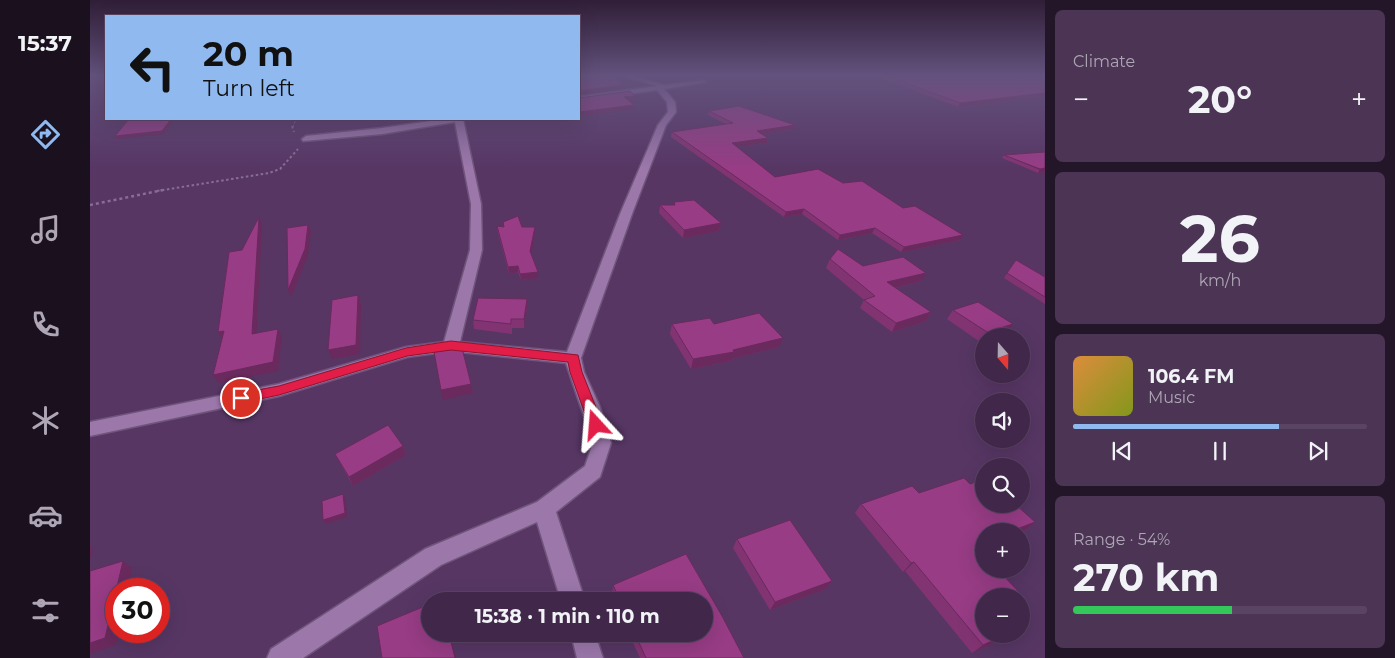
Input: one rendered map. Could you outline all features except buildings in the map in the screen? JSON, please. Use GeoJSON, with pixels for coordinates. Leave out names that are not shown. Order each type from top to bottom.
{"type":"FeatureCollection","features":[{"type":"Feature","properties":{"kind":"street"},"geometry":{"type":"LineString","coordinates":[[280,658],[433,557],[544,509],[593,471],[602,443],[591,407],[576,372],[574,358],[626,214],[662,125],[672,112],[671,107]]}},
{"type":"Feature","properties":{"kind":"street"},"geometry":{"type":"LineString","coordinates":[[306,139],[382,131],[453,120]]}},
{"type":"Feature","properties":{"kind":"street"},"geometry":{"type":"LineString","coordinates":[[451,346],[476,250],[476,204],[459,120]]}},
{"type":"Feature","properties":{"kind":"street"},"geometry":{"type":"LineString","coordinates":[[90,429],[279,390],[406,352],[451,346],[574,358]]}},
{"type":"Feature","properties":{"kind":"street"},"geometry":{"type":"LineString","coordinates":[[544,509],[570,592]]}},
{"type":"Feature","properties":{"kind":"street"},"geometry":{"type":"LineString","coordinates":[[585,642],[590,658]]}},
{"type":"Feature","properties":{"kind":"path"},"geometry":{"type":"LineString","coordinates":[[90,205],[280,170],[306,139]]}},
{"type":"Feature","properties":{"kind":"route"},"geometry":{"type":"LineString","coordinates":[[241,398],[279,390],[406,352],[451,346],[574,358],[576,372],[591,407],[596,425]]}}]}
